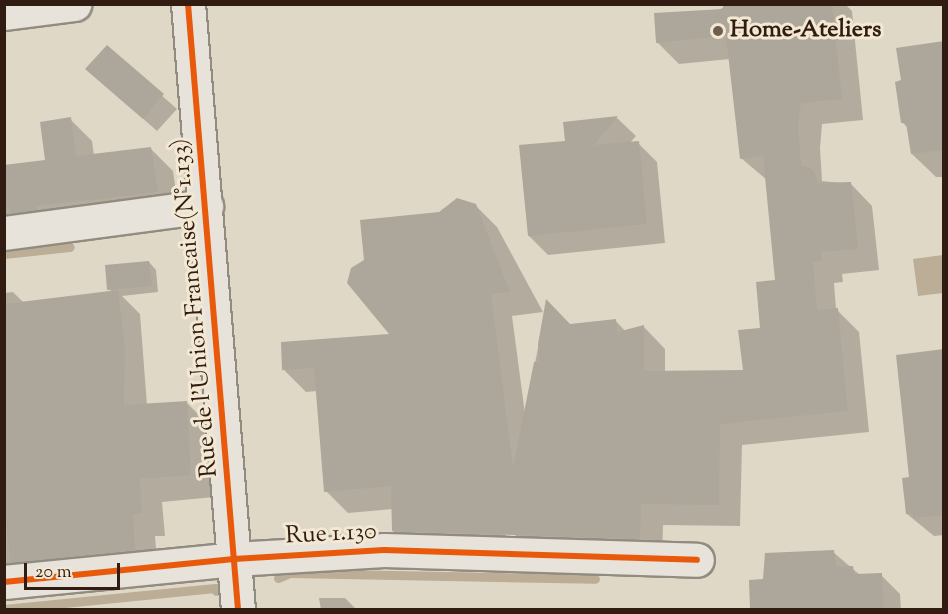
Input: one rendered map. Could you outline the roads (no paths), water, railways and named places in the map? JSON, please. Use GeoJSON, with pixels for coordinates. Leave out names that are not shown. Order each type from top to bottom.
{"type":"FeatureCollection","features":[{"type":"Feature","properties":{"kind":"street"},"geometry":{"type":"LineString","coordinates":[[4,13],[74,4]]}},
{"type":"Feature","properties":{"kind":"street","name":"Rue de l'Union Francaise(N°1.133)"},"geometry":{"type":"LineString","coordinates":[[188,4],[238,609]]}},
{"type":"Feature","properties":{"kind":"street"},"geometry":{"type":"LineString","coordinates":[[4,232],[206,206]]}},
{"type":"Feature","properties":{"kind":"street","name":"Rue 1.130"},"geometry":{"type":"LineString","coordinates":[[4,582],[234,559],[384,550],[697,560]]}},
{"type":"Feature","properties":{"kind":"waterway"},"geometry":{"type":"LineString","coordinates":[[4,254],[70,247]]}},
{"type":"Feature","properties":{"kind":"waterway"},"geometry":{"type":"LineString","coordinates":[[278,578],[290,573],[595,579]]}},
{"type":"Feature","properties":{"kind":"waterway"},"geometry":{"type":"LineString","coordinates":[[4,609],[215,588],[216,591]]}},
{"type":"Feature","properties":{"kind":"place","name":"Home-Ateliers"},"geometry":{"type":"Point","coordinates":[718,31]}}]}
